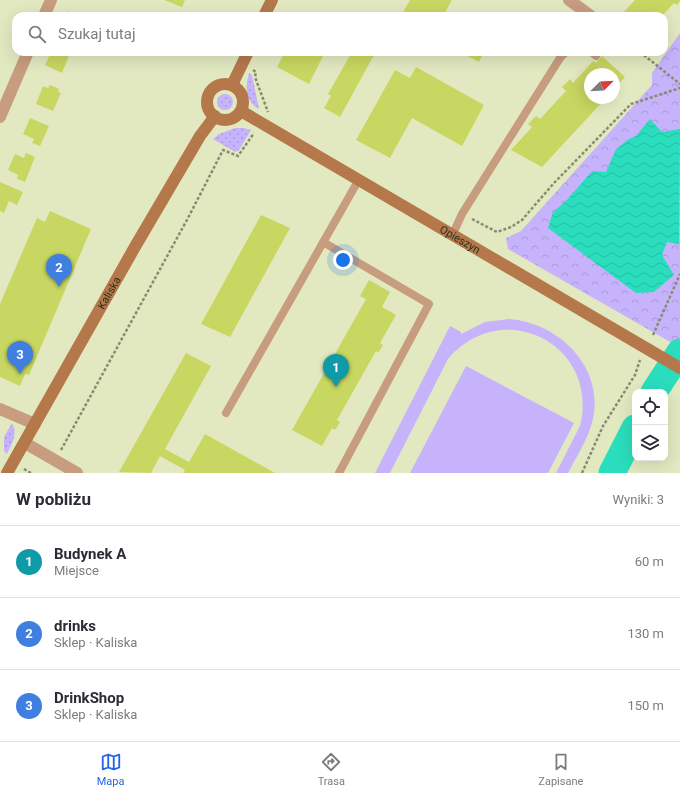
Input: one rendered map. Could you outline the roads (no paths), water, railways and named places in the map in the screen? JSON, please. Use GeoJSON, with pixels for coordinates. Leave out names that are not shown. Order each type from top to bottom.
{"type":"FeatureCollection","features":[{"type":"Feature","properties":{"kind":"street"},"geometry":{"type":"LineString","coordinates":[[46,12],[51,0]]}},
{"type":"Feature","properties":{"kind":"street"},"geometry":{"type":"LineString","coordinates":[[266,12],[272,0]]}},
{"type":"Feature","properties":{"kind":"street"},"geometry":{"type":"LineString","coordinates":[[569,0],[586,12]]}},
{"type":"Feature","properties":{"kind":"street"},"geometry":{"type":"LineString","coordinates":[[0,116],[26,56]]}},
{"type":"Feature","properties":{"kind":"street"},"geometry":{"type":"LineString","coordinates":[[232,85],[246,56]]}},
{"type":"Feature","properties":{"kind":"street"},"geometry":{"type":"LineString","coordinates":[[232,85],[242,95],[243,106],[241,111],[233,119],[227,120],[215,116],[208,104],[210,93],[218,86],[232,85]]}},
{"type":"Feature","properties":{"kind":"street","name":"Opieszyn"},"geometry":{"type":"LineString","coordinates":[[241,111],[358,181],[680,368]]}},
{"type":"Feature","properties":{"kind":"street","name":"Kaliska"},"geometry":{"type":"LineString","coordinates":[[8,473],[136,245],[200,136],[215,116]]}},
{"type":"Feature","properties":{"kind":"street"},"geometry":{"type":"LineString","coordinates":[[0,409],[35,424]]}},
{"type":"Feature","properties":{"kind":"street"},"geometry":{"type":"LineString","coordinates":[[25,442],[77,473]]}},
{"type":"Feature","properties":{"kind":"lane"},"geometry":{"type":"LineString","coordinates":[[452,236],[462,214],[562,56]]}},
{"type":"Feature","properties":{"kind":"lane"},"geometry":{"type":"LineString","coordinates":[[226,413],[358,181]]}},
{"type":"Feature","properties":{"kind":"lane"},"geometry":{"type":"LineString","coordinates":[[323,242],[429,304],[339,473]]}},
{"type":"Feature","properties":{"kind":"water"},"geometry":{"type":"Polygon","coordinates":[[[650,119],[662,132],[680,129],[679,244],[667,242],[662,255],[674,275],[654,292],[636,293],[548,228],[553,212],[566,201],[592,171],[606,172],[616,149],[629,139],[636,136],[650,119]]]}},
{"type":"Feature","properties":{"kind":"waterway"},"geometry":{"type":"LineString","coordinates":[[656,389],[680,352]]}},
{"type":"Feature","properties":{"kind":"waterway"},"geometry":{"type":"LineString","coordinates":[[612,473],[632,434]]}},
{"type":"Feature","properties":{"kind":"place","name":"drinks"},"geometry":{"type":"Point","coordinates":[59,287]}},
{"type":"Feature","properties":{"kind":"place","name":"DrinkShop"},"geometry":{"type":"Point","coordinates":[20,374]}},
{"type":"Feature","properties":{"kind":"place","name":"Budynek A"},"geometry":{"type":"Point","coordinates":[336,387]}}]}
